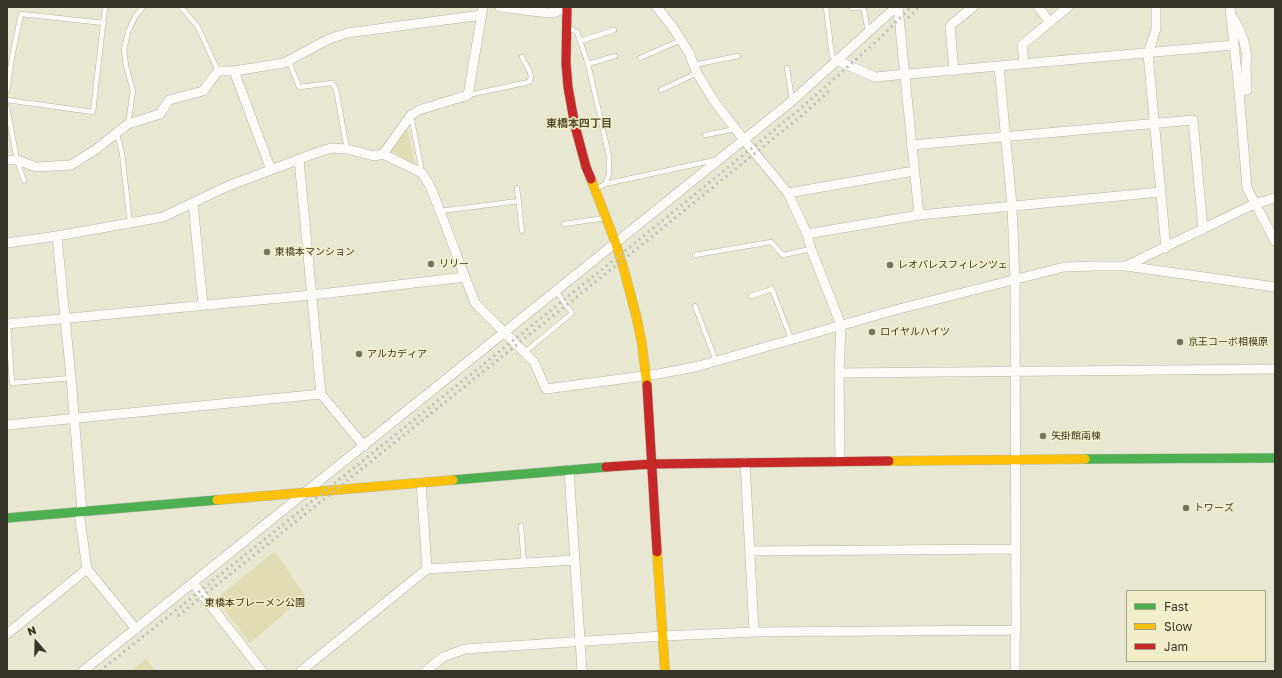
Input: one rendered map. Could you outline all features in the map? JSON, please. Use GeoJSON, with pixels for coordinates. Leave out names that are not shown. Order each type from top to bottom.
{"type":"FeatureCollection","features":[{"type":"Feature","properties":{"kind":"street"},"geometry":{"type":"LineString","coordinates":[[500,7],[548,13],[556,12],[566,7],[566,64],[571,107],[580,147],[594,189],[616,244],[636,315],[642,344],[646,376],[665,671]]}},
{"type":"Feature","properties":{"kind":"street"},"geometry":{"type":"LineString","coordinates":[[657,7],[681,40],[695,69],[714,101],[744,140],[788,192],[807,234],[811,249],[841,325],[839,373],[840,462]]}},
{"type":"Feature","properties":{"kind":"street"},"geometry":{"type":"LineString","coordinates":[[83,671],[792,101],[897,7]]}},
{"type":"Feature","properties":{"kind":"street"},"geometry":{"type":"LineString","coordinates":[[897,7],[919,215]]}},
{"type":"Feature","properties":{"kind":"street"},"geometry":{"type":"LineString","coordinates":[[954,71],[950,27],[973,7]]}},
{"type":"Feature","properties":{"kind":"street"},"geometry":{"type":"LineString","coordinates":[[1038,7],[1049,21]]}},
{"type":"Feature","properties":{"kind":"street"},"geometry":{"type":"LineString","coordinates":[[1024,63],[1022,45],[1049,21],[1068,7]]}},
{"type":"Feature","properties":{"kind":"street"},"geometry":{"type":"LineString","coordinates":[[1156,7],[1156,29],[1148,54],[1166,248]]}},
{"type":"Feature","properties":{"kind":"street"},"geometry":{"type":"LineString","coordinates":[[1226,7],[1230,11],[1240,30],[1247,56],[1247,90],[1239,91]]}},
{"type":"Feature","properties":{"kind":"street"},"geometry":{"type":"LineString","coordinates":[[7,160],[17,160],[36,167],[71,165],[95,150],[128,124],[160,114],[169,100],[203,91],[218,71],[234,71],[289,61],[329,39],[347,33],[482,11],[468,95],[419,110],[411,114],[383,154]]}},
{"type":"Feature","properties":{"kind":"street"},"geometry":{"type":"LineString","coordinates":[[1230,11],[1239,91],[1247,188],[1254,204],[1275,241]]}},
{"type":"Feature","properties":{"kind":"street"},"geometry":{"type":"LineString","coordinates":[[838,61],[875,77],[954,71],[1024,63],[1148,54],[1234,45]]}},
{"type":"Feature","properties":{"kind":"street"},"geometry":{"type":"LineString","coordinates":[[999,66],[1012,206],[1015,279],[1015,671]]}},
{"type":"Feature","properties":{"kind":"street"},"geometry":{"type":"LineString","coordinates":[[234,71],[271,170]]}},
{"type":"Feature","properties":{"kind":"street"},"geometry":{"type":"LineString","coordinates":[[911,145],[1193,120],[1203,229]]}},
{"type":"Feature","properties":{"kind":"street"},"geometry":{"type":"LineString","coordinates":[[7,243],[130,224],[163,217],[228,186],[331,148],[347,149],[374,156],[383,154],[422,173],[430,186],[475,303],[534,362],[546,389],[646,376],[699,366],[895,310],[1064,268],[1126,266],[1275,287]]}},
{"type":"Feature","properties":{"kind":"street"},"geometry":{"type":"LineString","coordinates":[[299,159],[321,394],[364,446]]}},
{"type":"Feature","properties":{"kind":"street"},"geometry":{"type":"LineString","coordinates":[[788,192],[914,171]]}},
{"type":"Feature","properties":{"kind":"street"},"geometry":{"type":"LineString","coordinates":[[807,234],[919,215],[1161,192]]}},
{"type":"Feature","properties":{"kind":"street"},"geometry":{"type":"LineString","coordinates":[[1126,266],[1166,248],[1254,204],[1275,198]]}},
{"type":"Feature","properties":{"kind":"street"},"geometry":{"type":"LineString","coordinates":[[193,203],[203,305]]}},
{"type":"Feature","properties":{"kind":"street"},"geometry":{"type":"LineString","coordinates":[[57,236],[71,378],[81,512],[87,569],[136,629]]}},
{"type":"Feature","properties":{"kind":"street"},"geometry":{"type":"LineString","coordinates":[[8,324],[312,294],[465,277]]}},
{"type":"Feature","properties":{"kind":"street"},"geometry":{"type":"LineString","coordinates":[[839,373],[1275,369]]}},
{"type":"Feature","properties":{"kind":"street"},"geometry":{"type":"LineString","coordinates":[[7,425],[321,394]]}},
{"type":"Feature","properties":{"kind":"street"},"geometry":{"type":"LineString","coordinates":[[7,518],[652,464],[1275,458]]}},
{"type":"Feature","properties":{"kind":"street"},"geometry":{"type":"LineString","coordinates":[[745,462],[754,632]]}},
{"type":"Feature","properties":{"kind":"street"},"geometry":{"type":"LineString","coordinates":[[569,470],[582,671]]}},
{"type":"Feature","properties":{"kind":"street"},"geometry":{"type":"LineString","coordinates":[[421,483],[427,569]]}},
{"type":"Feature","properties":{"kind":"street"},"geometry":{"type":"LineString","coordinates":[[750,551],[1016,549]]}},
{"type":"Feature","properties":{"kind":"street"},"geometry":{"type":"LineString","coordinates":[[301,671],[427,569],[575,560]]}},
{"type":"Feature","properties":{"kind":"street"},"geometry":{"type":"LineString","coordinates":[[7,634],[87,569]]}},
{"type":"Feature","properties":{"kind":"street"},"geometry":{"type":"LineString","coordinates":[[194,583],[262,671]]}},
{"type":"Feature","properties":{"kind":"street"},"geometry":{"type":"LineString","coordinates":[[426,671],[443,657],[465,649],[663,636],[754,632],[1016,630]]}},
{"type":"Feature","properties":{"kind":"lane"},"geometry":{"type":"LineString","coordinates":[[7,100],[93,112],[105,7]]}},
{"type":"Feature","properties":{"kind":"lane"},"geometry":{"type":"LineString","coordinates":[[128,124],[134,91],[126,66],[124,50],[128,32],[135,17],[143,7]]}},
{"type":"Feature","properties":{"kind":"lane"},"geometry":{"type":"LineString","coordinates":[[181,7],[198,27],[218,71]]}},
{"type":"Feature","properties":{"kind":"lane"},"geometry":{"type":"LineString","coordinates":[[826,7],[832,56],[838,61]]}},
{"type":"Feature","properties":{"kind":"lane"},"geometry":{"type":"LineString","coordinates":[[852,8],[860,7],[864,10],[868,33]]}},
{"type":"Feature","properties":{"kind":"lane"},"geometry":{"type":"LineString","coordinates":[[7,91],[10,57],[21,14],[104,23]]}},
{"type":"Feature","properties":{"kind":"lane"},"geometry":{"type":"LineString","coordinates":[[566,27],[577,32],[588,64],[609,156],[609,174],[605,184]]}},
{"type":"Feature","properties":{"kind":"lane"},"geometry":{"type":"LineString","coordinates":[[580,42],[614,30]]}},
{"type":"Feature","properties":{"kind":"lane"},"geometry":{"type":"LineString","coordinates":[[640,58],[681,40]]}},
{"type":"Feature","properties":{"kind":"lane"},"geometry":{"type":"LineString","coordinates":[[588,64],[615,56]]}},
{"type":"Feature","properties":{"kind":"lane"},"geometry":{"type":"LineString","coordinates":[[661,90],[695,69],[738,56]]}},
{"type":"Feature","properties":{"kind":"lane"},"geometry":{"type":"LineString","coordinates":[[468,95],[529,82],[532,78],[522,57]]}},
{"type":"Feature","properties":{"kind":"lane"},"geometry":{"type":"LineString","coordinates":[[289,61],[299,87],[332,83],[336,89],[347,149]]}},
{"type":"Feature","properties":{"kind":"lane"},"geometry":{"type":"LineString","coordinates":[[787,68],[792,101]]}},
{"type":"Feature","properties":{"kind":"lane"},"geometry":{"type":"LineString","coordinates":[[7,107],[17,160],[24,181]]}},
{"type":"Feature","properties":{"kind":"lane"},"geometry":{"type":"LineString","coordinates":[[411,114],[422,173]]}},
{"type":"Feature","properties":{"kind":"lane"},"geometry":{"type":"LineString","coordinates":[[705,135],[736,129]]}},
{"type":"Feature","properties":{"kind":"lane"},"geometry":{"type":"LineString","coordinates":[[117,134],[122,152],[130,224]]}},
{"type":"Feature","properties":{"kind":"lane"},"geometry":{"type":"LineString","coordinates":[[594,189],[605,184],[720,159]]}},
{"type":"Feature","properties":{"kind":"lane"},"geometry":{"type":"LineString","coordinates":[[517,188],[522,231]]}},
{"type":"Feature","properties":{"kind":"lane"},"geometry":{"type":"LineString","coordinates":[[440,211],[518,201]]}},
{"type":"Feature","properties":{"kind":"lane"},"geometry":{"type":"LineString","coordinates":[[564,224],[605,218]]}},
{"type":"Feature","properties":{"kind":"lane"},"geometry":{"type":"LineString","coordinates":[[695,255],[771,242],[783,255],[811,249]]}},
{"type":"Feature","properties":{"kind":"lane"},"geometry":{"type":"LineString","coordinates":[[750,296],[772,289],[791,340]]}},
{"type":"Feature","properties":{"kind":"lane"},"geometry":{"type":"LineString","coordinates":[[525,352],[572,313],[556,291]]}},
{"type":"Feature","properties":{"kind":"lane"},"geometry":{"type":"LineString","coordinates":[[695,306],[716,361]]}},
{"type":"Feature","properties":{"kind":"lane"},"geometry":{"type":"LineString","coordinates":[[8,324],[12,383],[71,378]]}},
{"type":"Feature","properties":{"kind":"lane"},"geometry":{"type":"LineString","coordinates":[[521,526],[524,564]]}},
{"type":"Feature","properties":{"kind":"green space"},"geometry":{"type":"Polygon","coordinates":[[[407,127],[415,164],[391,151],[407,127]]]}},
{"type":"Feature","properties":{"kind":"green space","name":"東橋本ブレーメン公園"},"geometry":{"type":"Polygon","coordinates":[[[275,551],[305,596],[250,643],[216,599],[275,551]]]}},
{"type":"Feature","properties":{"kind":"green space"},"geometry":{"type":"Polygon","coordinates":[[[146,659],[156,671],[130,671],[146,659]]]}},
{"type":"Feature","properties":{"kind":"railway"},"geometry":{"type":"LineString","coordinates":[[100,671],[800,109],[878,40],[911,7]]}},
{"type":"Feature","properties":{"kind":"railway"},"geometry":{"type":"LineString","coordinates":[[908,18],[919,7]]}},
{"type":"Feature","properties":{"kind":"railway"},"geometry":{"type":"LineString","coordinates":[[178,616],[644,243],[806,112],[830,90]]}},
{"type":"Feature","properties":{"kind":"traffic: fast"},"geometry":{"type":"LineString","coordinates":[[1085,459],[1275,458]]}},
{"type":"Feature","properties":{"kind":"traffic: fast"},"geometry":{"type":"LineString","coordinates":[[453,480],[606,467]]}},
{"type":"Feature","properties":{"kind":"traffic: fast"},"geometry":{"type":"LineString","coordinates":[[7,518],[217,500]]}},
{"type":"Feature","properties":{"kind":"traffic: slow"},"geometry":{"type":"LineString","coordinates":[[591,179],[616,244],[624,270],[642,344],[647,385]]}},
{"type":"Feature","properties":{"kind":"traffic: slow"},"geometry":{"type":"LineString","coordinates":[[889,461],[1085,459]]}},
{"type":"Feature","properties":{"kind":"traffic: slow"},"geometry":{"type":"LineString","coordinates":[[217,500],[453,480]]}},
{"type":"Feature","properties":{"kind":"traffic: slow"},"geometry":{"type":"LineString","coordinates":[[657,552],[665,671]]}},
{"type":"Feature","properties":{"kind":"traffic: jam"},"geometry":{"type":"LineString","coordinates":[[567,7],[566,63],[568,87],[575,126],[586,167],[591,179]]}},
{"type":"Feature","properties":{"kind":"traffic: jam"},"geometry":{"type":"LineString","coordinates":[[647,385],[657,552]]}},
{"type":"Feature","properties":{"kind":"traffic: jam"},"geometry":{"type":"LineString","coordinates":[[606,467],[652,464],[889,461]]}},
{"type":"Feature","properties":{"kind":"place","name":"東橋本マンション"},"geometry":{"type":"Point","coordinates":[267,252]}},
{"type":"Feature","properties":{"kind":"place","name":"リリー"},"geometry":{"type":"Point","coordinates":[431,264]}},
{"type":"Feature","properties":{"kind":"place","name":"レオパレスフィレンツェ"},"geometry":{"type":"Point","coordinates":[890,265]}},
{"type":"Feature","properties":{"kind":"place","name":"ロイヤルハイツ"},"geometry":{"type":"Point","coordinates":[872,332]}},
{"type":"Feature","properties":{"kind":"place","name":"京王コーポ相模原"},"geometry":{"type":"Point","coordinates":[1180,342]}},
{"type":"Feature","properties":{"kind":"place","name":"アルカディア"},"geometry":{"type":"Point","coordinates":[359,354]}},
{"type":"Feature","properties":{"kind":"place","name":"矢掛館南棟"},"geometry":{"type":"Point","coordinates":[1043,436]}},
{"type":"Feature","properties":{"kind":"place","name":"トワーズ"},"geometry":{"type":"Point","coordinates":[1186,508]}},
{"type":"Feature","properties":{"kind":"district","name":"東橋本四丁目"},"geometry":{"type":"Point","coordinates":[579,124]}}]}
